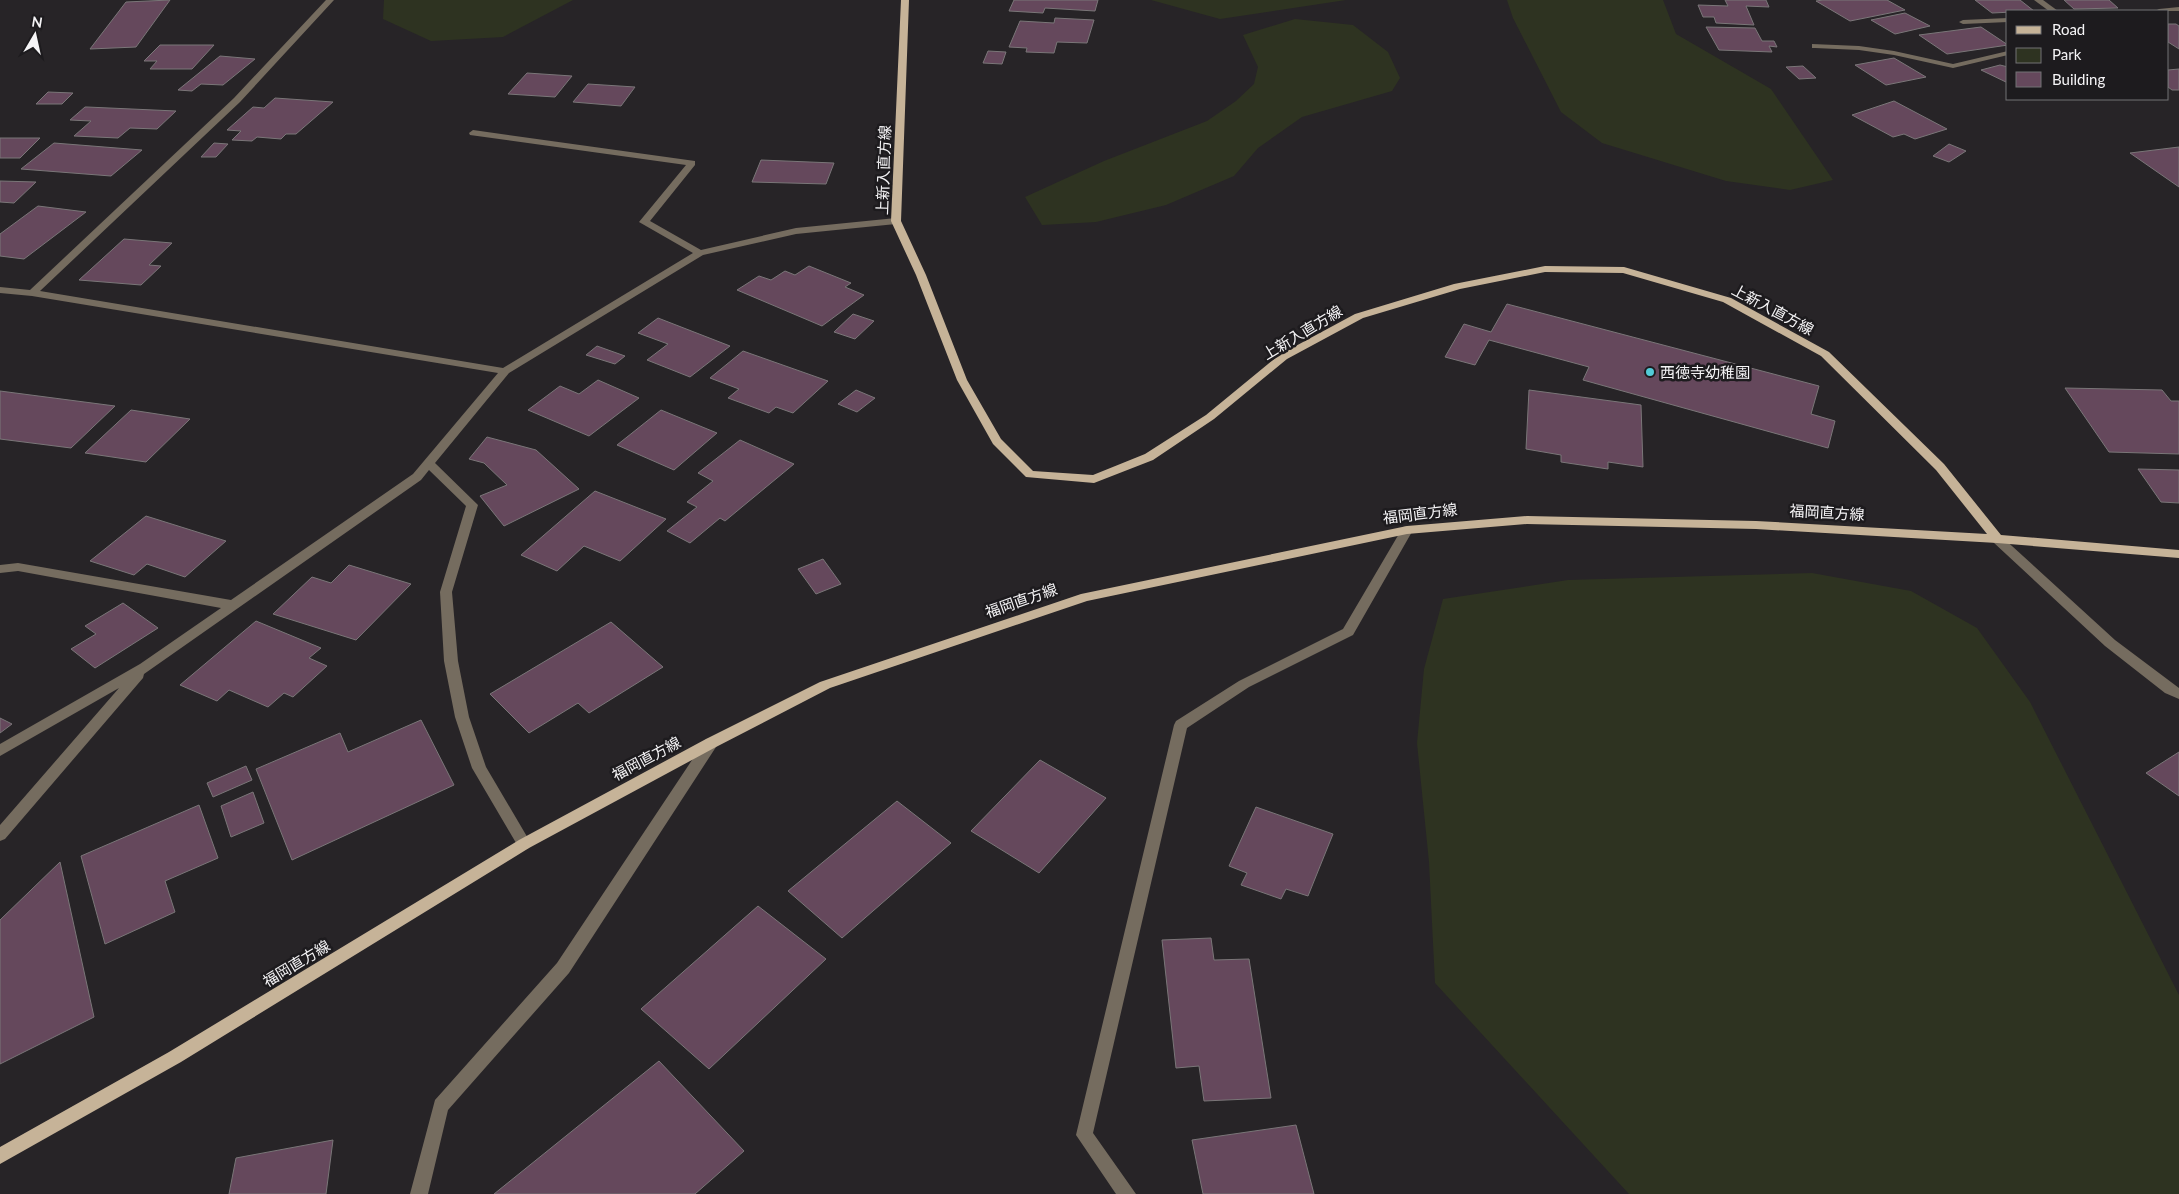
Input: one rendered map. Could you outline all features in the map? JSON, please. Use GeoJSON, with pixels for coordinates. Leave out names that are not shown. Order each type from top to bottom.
{"type":"FeatureCollection","features":[{"type":"Feature","properties":{"kind":"main road","name":"上新入直方線"},"geometry":{"type":"LineString","coordinates":[[905,0],[896,221],[921,275],[962,380],[998,440],[1030,474],[1094,479],[1150,457],[1210,417],[1283,357],[1359,316],[1458,286],[1545,268],[1624,270],[1727,300],[1825,354],[1940,467],[1997,539]]}},
{"type":"Feature","properties":{"kind":"main road","name":"福岡直方線"},"geometry":{"type":"LineString","coordinates":[[0,1156],[175,1057],[524,844],[711,743],[825,685],[1085,597],[1407,530],[1527,520],[1756,525],[1997,539],[2179,554]]}},
{"type":"Feature","properties":{"kind":"street"},"geometry":{"type":"LineString","coordinates":[[32,294],[237,100],[330,0]]}},
{"type":"Feature","properties":{"kind":"street"},"geometry":{"type":"LineString","coordinates":[[2038,0],[2053,10]]}},
{"type":"Feature","properties":{"kind":"street"},"geometry":{"type":"LineString","coordinates":[[1963,22],[2006,20]]}},
{"type":"Feature","properties":{"kind":"street"},"geometry":{"type":"LineString","coordinates":[[1815,46],[1859,48],[1894,53],[1953,66],[2006,53]]}},
{"type":"Feature","properties":{"kind":"street"},"geometry":{"type":"LineString","coordinates":[[473,133],[692,163],[644,222],[700,253]]}},
{"type":"Feature","properties":{"kind":"street"},"geometry":{"type":"LineString","coordinates":[[0,751],[145,668],[232,605],[417,477],[505,371],[700,253],[796,231],[896,221]]}},
{"type":"Feature","properties":{"kind":"street"},"geometry":{"type":"LineString","coordinates":[[0,290],[505,371]]}},
{"type":"Feature","properties":{"kind":"street"},"geometry":{"type":"LineString","coordinates":[[428,464],[472,505],[446,592],[451,661],[462,718],[478,768],[524,844]]}},
{"type":"Feature","properties":{"kind":"street"},"geometry":{"type":"LineString","coordinates":[[1127,1194],[1084,1135],[1181,724],[1244,684],[1348,632],[1407,530]]}},
{"type":"Feature","properties":{"kind":"street"},"geometry":{"type":"LineString","coordinates":[[1997,539],[2110,643],[2179,694]]}},
{"type":"Feature","properties":{"kind":"street"},"geometry":{"type":"LineString","coordinates":[[0,569],[18,567],[232,605]]}},
{"type":"Feature","properties":{"kind":"street"},"geometry":{"type":"LineString","coordinates":[[0,835],[145,668]]}},
{"type":"Feature","properties":{"kind":"street"},"geometry":{"type":"LineString","coordinates":[[418,1194],[441,1106],[563,968],[711,743]]}},
{"type":"Feature","properties":{"kind":"green space"},"geometry":{"type":"Polygon","coordinates":[[[384,0],[573,0],[503,37],[431,41],[383,19],[384,0]]]}},
{"type":"Feature","properties":{"kind":"green space"},"geometry":{"type":"Polygon","coordinates":[[[1151,0],[1346,0],[1220,19],[1151,0]]]}},
{"type":"Feature","properties":{"kind":"green space"},"geometry":{"type":"Polygon","coordinates":[[[1507,0],[1663,0],[1676,34],[1771,89],[1833,180],[1790,190],[1726,181],[1602,143],[1561,112],[1513,18],[1507,0]]]}},
{"type":"Feature","properties":{"kind":"green space"},"geometry":{"type":"Polygon","coordinates":[[[1295,19],[1353,25],[1388,52],[1400,78],[1392,91],[1302,117],[1258,148],[1234,176],[1166,205],[1096,222],[1042,225],[1025,197],[1104,161],[1207,121],[1236,101],[1254,84],[1258,67],[1243,35],[1295,19]]]}},
{"type":"Feature","properties":{"kind":"green space"},"geometry":{"type":"Polygon","coordinates":[[[1812,573],[1911,591],[1977,628],[2030,702],[2179,995],[2179,1194],[1629,1194],[1435,983],[1429,862],[1417,743],[1424,669],[1443,599],[1568,580],[1812,573]]]}},
{"type":"Feature","properties":{"kind":"building"},"geometry":{"type":"Polygon","coordinates":[[[170,0],[136,47],[90,49],[126,2],[170,0]]]}},
{"type":"Feature","properties":{"kind":"building"},"geometry":{"type":"Polygon","coordinates":[[[1014,0],[1098,0],[1095,11],[1045,8],[1043,13],[1009,11],[1014,0]]]}},
{"type":"Feature","properties":{"kind":"building"},"geometry":{"type":"Polygon","coordinates":[[[1725,0],[1766,0],[1769,7],[1746,6],[1754,25],[1716,23],[1714,17],[1703,17],[1698,5],[1728,6],[1725,0]]]}},
{"type":"Feature","properties":{"kind":"building"},"geometry":{"type":"Polygon","coordinates":[[[1887,0],[1905,10],[1850,21],[1816,1],[1887,0]]]}},
{"type":"Feature","properties":{"kind":"building"},"geometry":{"type":"Polygon","coordinates":[[[1975,0],[2020,0],[2033,10],[2006,10],[2006,12],[1992,13],[1975,0]]]}},
{"type":"Feature","properties":{"kind":"building"},"geometry":{"type":"Polygon","coordinates":[[[2064,0],[2109,0],[2118,8],[2074,9],[2064,0]]]}},
{"type":"Feature","properties":{"kind":"building"},"geometry":{"type":"Polygon","coordinates":[[[1905,13],[1930,26],[1895,34],[1871,20],[1905,13]]]}},
{"type":"Feature","properties":{"kind":"building"},"geometry":{"type":"Polygon","coordinates":[[[1055,18],[1094,20],[1087,43],[1057,42],[1054,53],[1026,52],[1027,48],[1009,47],[1020,21],[1054,23],[1055,18]]]}},
{"type":"Feature","properties":{"kind":"building"},"geometry":{"type":"Polygon","coordinates":[[[2169,24],[2179,26],[2179,49],[2169,43],[2169,24]]]}},
{"type":"Feature","properties":{"kind":"building"},"geometry":{"type":"Polygon","coordinates":[[[1706,27],[1755,28],[1762,41],[1774,41],[1777,47],[1769,46],[1772,52],[1719,50],[1706,27]]]}},
{"type":"Feature","properties":{"kind":"building"},"geometry":{"type":"Polygon","coordinates":[[[1981,27],[2006,45],[1947,54],[1919,35],[1981,27]]]}},
{"type":"Feature","properties":{"kind":"building"},"geometry":{"type":"Polygon","coordinates":[[[160,45],[214,45],[192,69],[150,69],[157,61],[144,61],[160,45]]]}},
{"type":"Feature","properties":{"kind":"building"},"geometry":{"type":"Polygon","coordinates":[[[988,51],[1006,52],[1002,64],[983,63],[988,51]]]}},
{"type":"Feature","properties":{"kind":"building"},"geometry":{"type":"Polygon","coordinates":[[[220,56],[255,59],[223,85],[201,84],[192,91],[178,90],[220,56]]]}},
{"type":"Feature","properties":{"kind":"building"},"geometry":{"type":"Polygon","coordinates":[[[1894,58],[1926,77],[1886,85],[1855,65],[1894,58]]]}},
{"type":"Feature","properties":{"kind":"building"},"geometry":{"type":"Polygon","coordinates":[[[2000,65],[2006,66],[2006,82],[1981,70],[2000,65]]]}},
{"type":"Feature","properties":{"kind":"building"},"geometry":{"type":"Polygon","coordinates":[[[1803,66],[1816,78],[1799,79],[1786,67],[1803,66]]]}},
{"type":"Feature","properties":{"kind":"building"},"geometry":{"type":"Polygon","coordinates":[[[2179,69],[2179,90],[2172,90],[2169,88],[2169,70],[2179,69]]]}},
{"type":"Feature","properties":{"kind":"building"},"geometry":{"type":"Polygon","coordinates":[[[527,73],[572,76],[555,97],[508,94],[527,73]]]}},
{"type":"Feature","properties":{"kind":"building"},"geometry":{"type":"Polygon","coordinates":[[[588,84],[635,87],[621,106],[573,102],[588,84]]]}},
{"type":"Feature","properties":{"kind":"building"},"geometry":{"type":"Polygon","coordinates":[[[48,92],[73,93],[62,104],[36,104],[48,92]]]}},
{"type":"Feature","properties":{"kind":"building"},"geometry":{"type":"Polygon","coordinates":[[[275,98],[333,102],[296,134],[286,134],[281,139],[257,137],[252,141],[232,140],[241,131],[227,130],[253,107],[264,108],[275,98]]]}},
{"type":"Feature","properties":{"kind":"building"},"geometry":{"type":"Polygon","coordinates":[[[1894,101],[1947,129],[1915,139],[1904,134],[1893,137],[1852,115],[1894,101]]]}},
{"type":"Feature","properties":{"kind":"building"},"geometry":{"type":"Polygon","coordinates":[[[85,107],[176,111],[157,129],[130,128],[118,138],[74,136],[91,121],[70,120],[85,107]]]}},
{"type":"Feature","properties":{"kind":"building"},"geometry":{"type":"Polygon","coordinates":[[[0,138],[40,138],[20,158],[0,158],[0,138]]]}},
{"type":"Feature","properties":{"kind":"building"},"geometry":{"type":"Polygon","coordinates":[[[54,143],[142,150],[111,176],[21,169],[54,143]]]}},
{"type":"Feature","properties":{"kind":"building"},"geometry":{"type":"Polygon","coordinates":[[[214,143],[228,144],[216,157],[201,157],[214,143]]]}},
{"type":"Feature","properties":{"kind":"building"},"geometry":{"type":"Polygon","coordinates":[[[1949,144],[1966,151],[1949,162],[1933,156],[1949,144]]]}},
{"type":"Feature","properties":{"kind":"building"},"geometry":{"type":"Polygon","coordinates":[[[2179,147],[2179,187],[2130,153],[2179,147]]]}},
{"type":"Feature","properties":{"kind":"building"},"geometry":{"type":"Polygon","coordinates":[[[761,160],[834,163],[826,184],[752,182],[761,160]]]}},
{"type":"Feature","properties":{"kind":"building"},"geometry":{"type":"Polygon","coordinates":[[[0,181],[36,182],[14,203],[0,202],[0,181]]]}},
{"type":"Feature","properties":{"kind":"building"},"geometry":{"type":"Polygon","coordinates":[[[38,206],[86,212],[24,259],[0,256],[0,234],[38,206]]]}},
{"type":"Feature","properties":{"kind":"building"},"geometry":{"type":"Polygon","coordinates":[[[124,239],[172,243],[149,265],[161,266],[141,285],[79,280],[124,239]]]}},
{"type":"Feature","properties":{"kind":"building"},"geometry":{"type":"Polygon","coordinates":[[[809,266],[851,283],[845,287],[864,295],[822,326],[737,290],[759,276],[771,280],[785,271],[795,275],[809,266]]]}},
{"type":"Feature","properties":{"kind":"building"},"geometry":{"type":"Polygon","coordinates":[[[1507,304],[1819,386],[1811,414],[1835,421],[1828,448],[1583,380],[1589,367],[1489,340],[1475,365],[1445,357],[1464,324],[1491,332],[1507,304]]]}},
{"type":"Feature","properties":{"kind":"building"},"geometry":{"type":"Polygon","coordinates":[[[853,314],[874,321],[855,339],[834,332],[853,314]]]}},
{"type":"Feature","properties":{"kind":"building"},"geometry":{"type":"Polygon","coordinates":[[[658,318],[730,346],[690,377],[647,360],[668,344],[638,333],[658,318]]]}},
{"type":"Feature","properties":{"kind":"building"},"geometry":{"type":"Polygon","coordinates":[[[597,346],[625,356],[615,364],[586,355],[597,346]]]}},
{"type":"Feature","properties":{"kind":"building"},"geometry":{"type":"Polygon","coordinates":[[[743,351],[828,381],[793,413],[776,407],[769,413],[728,398],[739,389],[710,378],[743,351]]]}},
{"type":"Feature","properties":{"kind":"building"},"geometry":{"type":"Polygon","coordinates":[[[598,380],[639,398],[589,436],[528,410],[560,386],[579,394],[598,380]]]}},
{"type":"Feature","properties":{"kind":"building"},"geometry":{"type":"Polygon","coordinates":[[[2065,388],[2162,390],[2171,401],[2179,401],[2179,454],[2109,452],[2065,388]]]}},
{"type":"Feature","properties":{"kind":"building"},"geometry":{"type":"Polygon","coordinates":[[[856,390],[875,398],[857,412],[838,404],[856,390]]]}},
{"type":"Feature","properties":{"kind":"building"},"geometry":{"type":"Polygon","coordinates":[[[1529,390],[1641,405],[1643,467],[1608,462],[1608,469],[1561,462],[1561,455],[1526,449],[1529,390]]]}},
{"type":"Feature","properties":{"kind":"building"},"geometry":{"type":"Polygon","coordinates":[[[0,391],[115,406],[71,448],[0,439],[0,391]]]}},
{"type":"Feature","properties":{"kind":"building"},"geometry":{"type":"Polygon","coordinates":[[[131,410],[190,419],[146,462],[85,453],[131,410]]]}},
{"type":"Feature","properties":{"kind":"building"},"geometry":{"type":"Polygon","coordinates":[[[661,410],[717,433],[674,470],[617,445],[661,410]]]}},
{"type":"Feature","properties":{"kind":"building"},"geometry":{"type":"Polygon","coordinates":[[[487,437],[536,450],[579,489],[504,526],[480,496],[507,485],[484,463],[469,459],[487,437]]]}},
{"type":"Feature","properties":{"kind":"building"},"geometry":{"type":"Polygon","coordinates":[[[740,440],[794,464],[725,521],[720,518],[690,543],[667,531],[697,507],[687,502],[713,481],[698,473],[740,440]]]}},
{"type":"Feature","properties":{"kind":"building"},"geometry":{"type":"Polygon","coordinates":[[[2138,469],[2179,470],[2179,503],[2161,502],[2138,469]]]}},
{"type":"Feature","properties":{"kind":"building"},"geometry":{"type":"Polygon","coordinates":[[[595,491],[666,519],[620,561],[584,546],[557,571],[521,555],[595,491]]]}},
{"type":"Feature","properties":{"kind":"building"},"geometry":{"type":"Polygon","coordinates":[[[146,516],[226,541],[185,577],[147,564],[134,575],[90,561],[146,516]]]}},
{"type":"Feature","properties":{"kind":"building"},"geometry":{"type":"Polygon","coordinates":[[[823,559],[841,584],[816,594],[798,569],[823,559]]]}},
{"type":"Feature","properties":{"kind":"building"},"geometry":{"type":"Polygon","coordinates":[[[349,565],[411,584],[356,640],[273,614],[312,577],[331,583],[349,565]]]}},
{"type":"Feature","properties":{"kind":"building"},"geometry":{"type":"Polygon","coordinates":[[[123,603],[158,628],[95,668],[71,649],[96,634],[85,626],[123,603]]]}},
{"type":"Feature","properties":{"kind":"building"},"geometry":{"type":"Polygon","coordinates":[[[256,621],[321,648],[309,658],[327,666],[293,697],[284,693],[268,707],[229,690],[217,701],[180,685],[256,621]]]}},
{"type":"Feature","properties":{"kind":"building"},"geometry":{"type":"Polygon","coordinates":[[[611,622],[663,667],[589,713],[578,703],[529,733],[490,694],[611,622]]]}},
{"type":"Feature","properties":{"kind":"building"},"geometry":{"type":"Polygon","coordinates":[[[0,718],[12,724],[0,733],[0,718]]]}},
{"type":"Feature","properties":{"kind":"building"},"geometry":{"type":"Polygon","coordinates":[[[421,720],[454,785],[292,860],[256,769],[340,733],[348,752],[421,720]]]}},
{"type":"Feature","properties":{"kind":"building"},"geometry":{"type":"Polygon","coordinates":[[[2179,752],[2179,796],[2146,773],[2179,752]]]}},
{"type":"Feature","properties":{"kind":"building"},"geometry":{"type":"Polygon","coordinates":[[[1040,760],[1106,798],[1039,873],[971,831],[1040,760]]]}},
{"type":"Feature","properties":{"kind":"building"},"geometry":{"type":"Polygon","coordinates":[[[246,766],[252,780],[213,797],[207,783],[246,766]]]}},
{"type":"Feature","properties":{"kind":"building"},"geometry":{"type":"Polygon","coordinates":[[[253,792],[264,823],[231,837],[221,806],[253,792]]]}},
{"type":"Feature","properties":{"kind":"building"},"geometry":{"type":"Polygon","coordinates":[[[897,801],[951,843],[842,938],[788,891],[897,801]]]}},
{"type":"Feature","properties":{"kind":"building"},"geometry":{"type":"Polygon","coordinates":[[[199,805],[218,858],[165,881],[175,912],[105,944],[81,856],[199,805]]]}},
{"type":"Feature","properties":{"kind":"building"},"geometry":{"type":"Polygon","coordinates":[[[1256,807],[1333,834],[1308,896],[1286,889],[1281,899],[1241,885],[1247,873],[1229,866],[1256,807]]]}},
{"type":"Feature","properties":{"kind":"building"},"geometry":{"type":"Polygon","coordinates":[[[60,862],[94,1017],[0,1064],[0,920],[60,862]]]}},
{"type":"Feature","properties":{"kind":"building"},"geometry":{"type":"Polygon","coordinates":[[[758,906],[826,959],[709,1069],[641,1009],[758,906]]]}},
{"type":"Feature","properties":{"kind":"building"},"geometry":{"type":"Polygon","coordinates":[[[1211,938],[1214,960],[1249,959],[1271,1098],[1204,1101],[1199,1066],[1176,1068],[1162,940],[1211,938]]]}},
{"type":"Feature","properties":{"kind":"building"},"geometry":{"type":"Polygon","coordinates":[[[659,1061],[744,1151],[695,1194],[494,1194],[659,1061]]]}},
{"type":"Feature","properties":{"kind":"building"},"geometry":{"type":"Polygon","coordinates":[[[1296,1125],[1314,1194],[1203,1194],[1192,1140],[1296,1125]]]}},
{"type":"Feature","properties":{"kind":"building"},"geometry":{"type":"Polygon","coordinates":[[[333,1140],[326,1194],[229,1194],[236,1158],[333,1140]]]}},
{"type":"Feature","properties":{"kind":"place","name":"西徳寺幼稚園"},"geometry":{"type":"Point","coordinates":[1650,372]}}]}
